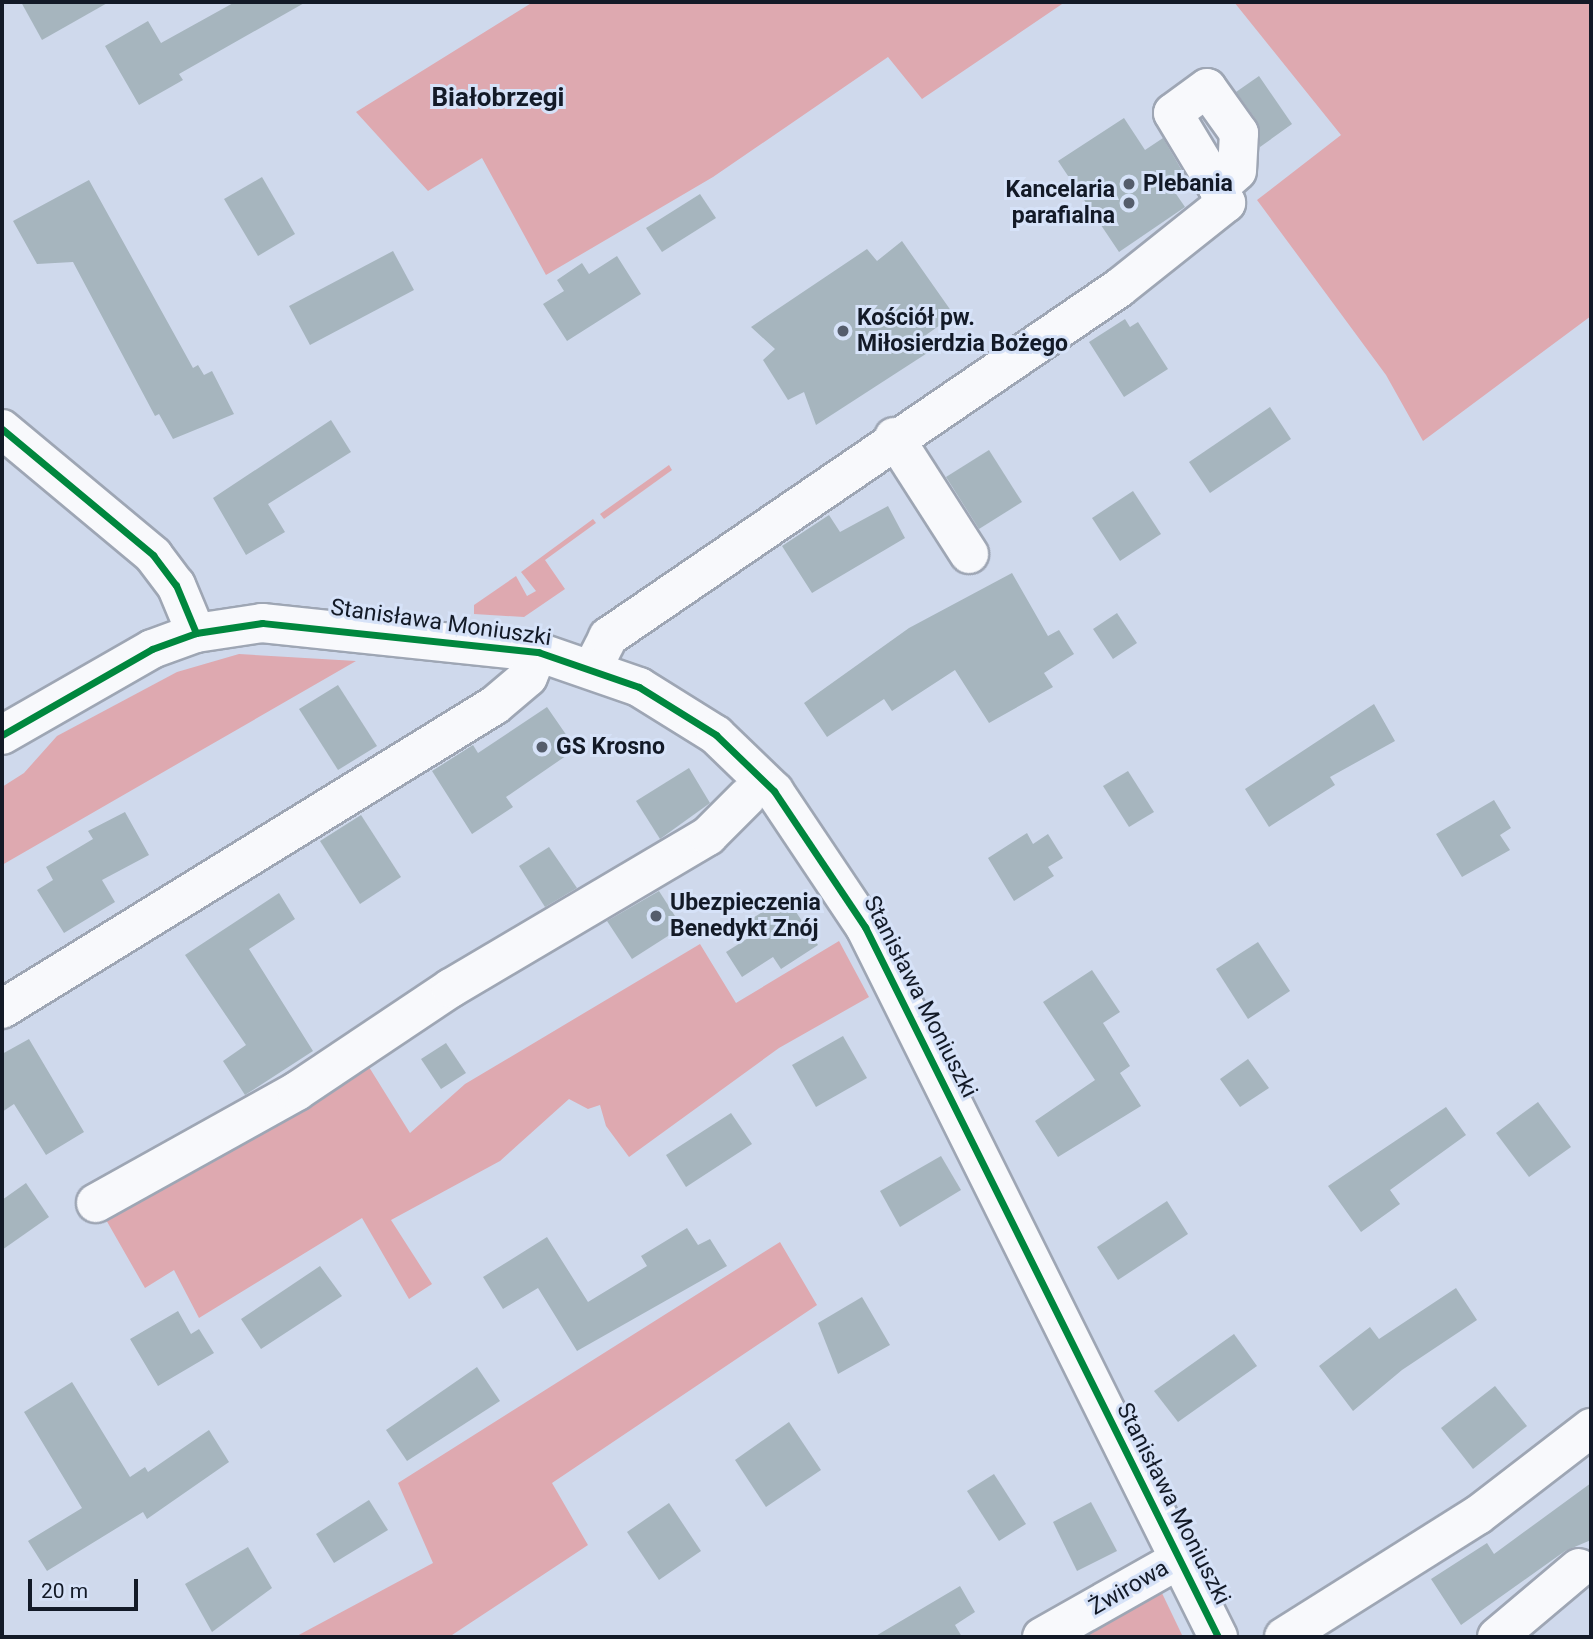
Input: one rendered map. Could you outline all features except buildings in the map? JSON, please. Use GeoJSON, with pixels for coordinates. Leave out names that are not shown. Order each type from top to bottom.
{"type":"FeatureCollection","features":[{"type":"Feature","properties":{"kind":"street"},"geometry":{"type":"LineString","coordinates":[[593,667],[608,637],[1189,235],[1226,204],[1218,188]]}},
{"type":"Feature","properties":{"kind":"street"},"geometry":{"type":"LineString","coordinates":[[2,429],[119,525],[176,585],[196,633]]}},
{"type":"Feature","properties":{"kind":"street"},"geometry":{"type":"LineString","coordinates":[[894,437],[969,554]]}},
{"type":"Feature","properties":{"kind":"street","name":"Stanisława Moniuszki"},"geometry":{"type":"LineString","coordinates":[[2,735],[152,649],[196,633],[243,624],[309,625],[538,652],[593,667],[675,705],[716,735],[775,791],[820,852],[865,927],[993,1178],[1218,1637]]}},
{"type":"Feature","properties":{"kind":"street"},"geometry":{"type":"LineString","coordinates":[[2,1009],[495,705],[528,677],[538,652]]}},
{"type":"Feature","properties":{"kind":"street"},"geometry":{"type":"LineString","coordinates":[[96,1203],[297,1091],[451,988],[708,836],[747,797]]}},
{"type":"Feature","properties":{"kind":"street"},"geometry":{"type":"LineString","coordinates":[[1284,1637],[1478,1515],[1591,1428]]}},
{"type":"Feature","properties":{"kind":"street","name":"Żwirowa"},"geometry":{"type":"LineString","coordinates":[[1042,1637],[1180,1559]]}},
{"type":"Feature","properties":{"kind":"street"},"geometry":{"type":"LineString","coordinates":[[1497,1637],[1579,1568]]}},
{"type":"Feature","properties":{"kind":"shaded area"},"geometry":{"type":"Polygon","coordinates":[[[533,2],[1065,2],[922,99],[888,57],[713,177],[546,275],[482,158],[428,191],[356,112],[533,2]]]}},
{"type":"Feature","properties":{"kind":"shaded area"},"geometry":{"type":"Polygon","coordinates":[[[1234,2],[1591,2],[1591,316],[1423,441],[1386,375],[1257,200],[1341,135],[1234,2]]]}},
{"type":"Feature","properties":{"kind":"shaded area"},"geometry":{"type":"Polygon","coordinates":[[[669,465],[672,470],[604,519],[600,514],[669,465]]]}},
{"type":"Feature","properties":{"kind":"shaded area"},"geometry":{"type":"Polygon","coordinates":[[[593,519],[596,523],[545,560],[565,589],[524,617],[474,614],[474,605],[516,576],[527,596],[536,591],[521,572],[593,519]]]}},
{"type":"Feature","properties":{"kind":"shaded area"},"geometry":{"type":"Polygon","coordinates":[[[239,654],[356,661],[2,865],[2,787],[24,773],[57,736],[177,672],[239,654]]]}},
{"type":"Feature","properties":{"kind":"shaded area"},"geometry":{"type":"Polygon","coordinates":[[[839,941],[869,997],[779,1048],[629,1157],[606,1126],[600,1105],[588,1109],[569,1099],[500,1161],[391,1220],[432,1284],[409,1299],[362,1218],[199,1318],[174,1270],[145,1288],[101,1211],[359,1051],[410,1133],[465,1084],[700,944],[736,1003],[839,941]]]}},
{"type":"Feature","properties":{"kind":"shaded area"},"geometry":{"type":"Polygon","coordinates":[[[780,1242],[817,1305],[552,1483],[588,1545],[449,1637],[295,1637],[433,1563],[398,1483],[780,1242]]]}},
{"type":"Feature","properties":{"kind":"shaded area"},"geometry":{"type":"Polygon","coordinates":[[[1160,1589],[1183,1637],[1077,1637],[1160,1589]]]}},
{"type":"Feature","properties":{"kind":"cycle path"},"geometry":{"type":"LineString","coordinates":[[2,429],[153,555],[176,585],[196,633]]}},
{"type":"Feature","properties":{"kind":"cycle path"},"geometry":{"type":"LineString","coordinates":[[2,735],[152,649],[196,633],[262,623],[538,652],[639,687],[716,735],[774,791],[865,927],[1218,1637]]}},
{"type":"Feature","properties":{"kind":"place","name":"Plebania"},"geometry":{"type":"Point","coordinates":[1129,184]}},
{"type":"Feature","properties":{"kind":"place","name":"Kancelaria parafialna"},"geometry":{"type":"Point","coordinates":[1129,203]}},
{"type":"Feature","properties":{"kind":"place","name":"Kościół pw. Miłosierdzia Bożego"},"geometry":{"type":"Point","coordinates":[843,331]}},
{"type":"Feature","properties":{"kind":"place","name":"GS Krosno"},"geometry":{"type":"Point","coordinates":[542,747]}},
{"type":"Feature","properties":{"kind":"place","name":"Ubezpieczenia Benedykt Znój"},"geometry":{"type":"Point","coordinates":[656,916]}},
{"type":"Feature","properties":{"kind":"district","name":"Białobrzegi"},"geometry":{"type":"Point","coordinates":[498,98]}}]}
